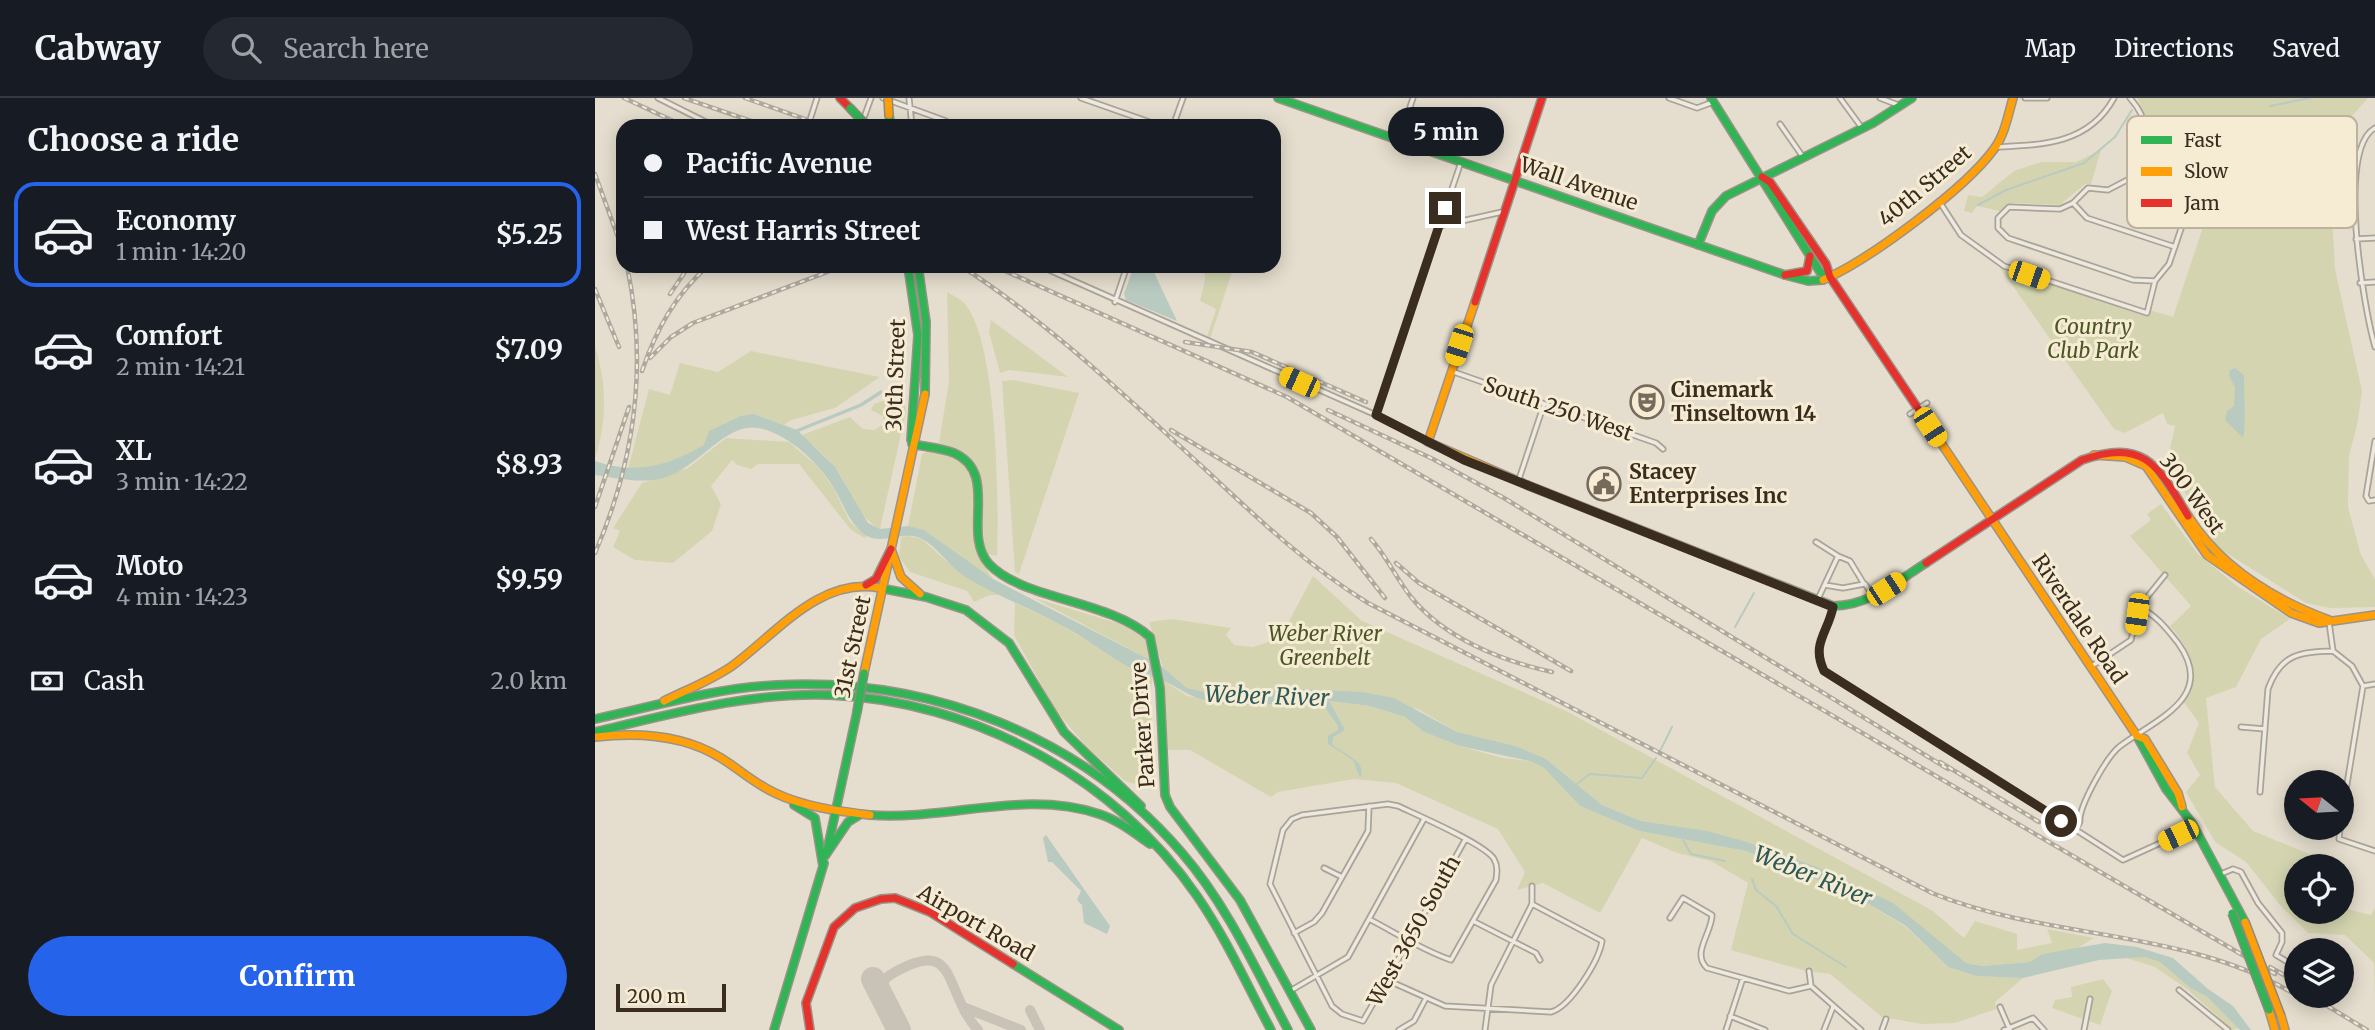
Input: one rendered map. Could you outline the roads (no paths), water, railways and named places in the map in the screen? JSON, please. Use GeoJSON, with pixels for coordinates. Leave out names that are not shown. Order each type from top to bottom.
{"type":"FeatureCollection","features":[{"type":"Feature","properties":{"kind":"main road"},"geometry":{"type":"LineString","coordinates":[[839,98],[860,119]]}},
{"type":"Feature","properties":{"kind":"main road"},"geometry":{"type":"LineString","coordinates":[[885,98],[890,119]]}},
{"type":"Feature","properties":{"kind":"main road","name":"Wall Avenue"},"geometry":{"type":"LineString","coordinates":[[1278,98],[1786,275],[1816,281],[1832,280]]}},
{"type":"Feature","properties":{"kind":"main road"},"geometry":{"type":"LineString","coordinates":[[1542,98],[1502,212],[1428,442],[1518,482],[1833,607]]}},
{"type":"Feature","properties":{"kind":"main road"},"geometry":{"type":"LineString","coordinates":[[1698,244],[1712,211],[1720,200],[1862,128],[1912,98]]}},
{"type":"Feature","properties":{"kind":"main road","name":"40th Street"},"geometry":{"type":"LineString","coordinates":[[1832,280],[1899,232],[1996,147],[2013,98]]}},
{"type":"Feature","properties":{"kind":"main road","name":"Riverdale Road"},"geometry":{"type":"LineString","coordinates":[[1713,100],[1762,177],[1764,186],[1820,272],[1832,280]]}},
{"type":"Feature","properties":{"kind":"main road","name":"Riverdale Road"},"geometry":{"type":"LineString","coordinates":[[1762,177],[1770,182],[1826,264],[1832,280],[1916,410],[2178,793],[2182,807],[2245,922],[2285,1030]]}},
{"type":"Feature","properties":{"kind":"main road"},"geometry":{"type":"LineString","coordinates":[[1786,275],[1807,271],[1810,256]]}},
{"type":"Feature","properties":{"kind":"main road","name":"30th Street"},"geometry":{"type":"LineString","coordinates":[[909,273],[918,335],[912,444]]}},
{"type":"Feature","properties":{"kind":"main road","name":"31st Street"},"geometry":{"type":"LineString","coordinates":[[774,1030],[823,866],[837,809],[912,444],[919,426],[927,367],[926,322],[919,273]]}},
{"type":"Feature","properties":{"kind":"main road","name":"Parker Drive"},"geometry":{"type":"LineString","coordinates":[[912,444],[950,452],[972,468],[978,490],[980,549],[990,565],[1039,592],[1139,626],[1150,638],[1157,660],[1165,795],[1170,812],[1228,883],[1311,1030]]}},
{"type":"Feature","properties":{"kind":"main road","name":"300 West"},"geometry":{"type":"LineString","coordinates":[[1833,607],[1850,606],[1874,597],[2094,455],[2105,449],[2120,449],[2147,459],[2161,472],[2201,538],[2217,555],[2291,605],[2329,620],[2375,615]]}},
{"type":"Feature","properties":{"kind":"main road"},"geometry":{"type":"LineString","coordinates":[[648,707],[729,668],[824,593],[866,585],[876,579],[891,549]]}},
{"type":"Feature","properties":{"kind":"main road"},"geometry":{"type":"LineString","coordinates":[[891,549],[901,577],[911,589],[926,597]]}},
{"type":"Feature","properties":{"kind":"main road"},"geometry":{"type":"LineString","coordinates":[[866,585],[926,597],[966,610],[1009,643],[1064,732],[1116,779],[1166,834],[1210,892],[1246,949],[1288,1030]]}},
{"type":"Feature","properties":{"kind":"main road"},"geometry":{"type":"LineString","coordinates":[[595,719],[742,688],[780,684],[858,686],[925,698],[988,717],[1048,745],[1101,779],[1166,834]]}},
{"type":"Feature","properties":{"kind":"main road"},"geometry":{"type":"LineString","coordinates":[[595,734],[708,706],[759,699],[829,695],[912,706],[982,727],[1048,760],[1103,796],[1138,825],[1196,894],[1271,1030]]}},
{"type":"Feature","properties":{"kind":"main road"},"geometry":{"type":"LineString","coordinates":[[595,734],[647,735],[693,745],[716,755],[772,795],[805,809],[815,818],[823,866]]}},
{"type":"Feature","properties":{"kind":"main road"},"geometry":{"type":"LineString","coordinates":[[764,788],[795,801],[897,818],[1023,803],[1054,802],[1103,815],[1158,850]]}},
{"type":"Feature","properties":{"kind":"main road"},"geometry":{"type":"LineString","coordinates":[[825,856],[848,821],[862,814]]}},
{"type":"Feature","properties":{"kind":"main road","name":"Riverdale Road"},"geometry":{"type":"LineString","coordinates":[[2227,891],[2232,913],[2275,1030]]}},
{"type":"Feature","properties":{"kind":"main road","name":"Airport Road"},"geometry":{"type":"LineString","coordinates":[[810,1030],[806,1003],[828,937],[842,918],[855,908],[888,898],[921,906],[1119,1030]]}},
{"type":"Feature","properties":{"kind":"street"},"geometry":{"type":"LineString","coordinates":[[659,98],[700,119]]}},
{"type":"Feature","properties":{"kind":"street"},"geometry":{"type":"LineString","coordinates":[[810,119],[817,98]]}},
{"type":"Feature","properties":{"kind":"street"},"geometry":{"type":"LineString","coordinates":[[864,119],[871,98]]}},
{"type":"Feature","properties":{"kind":"street"},"geometry":{"type":"LineString","coordinates":[[885,98],[941,119]]}},
{"type":"Feature","properties":{"kind":"street"},"geometry":{"type":"LineString","coordinates":[[909,98],[911,119]]}},
{"type":"Feature","properties":{"kind":"street"},"geometry":{"type":"LineString","coordinates":[[1081,98],[1141,119]]}},
{"type":"Feature","properties":{"kind":"street"},"geometry":{"type":"LineString","coordinates":[[1176,119],[1183,98]]}},
{"type":"Feature","properties":{"kind":"street"},"geometry":{"type":"LineString","coordinates":[[1399,140],[1413,98]]}},
{"type":"Feature","properties":{"kind":"street"},"geometry":{"type":"LineString","coordinates":[[1669,98],[1697,108],[1713,100]]}},
{"type":"Feature","properties":{"kind":"street"},"geometry":{"type":"LineString","coordinates":[[1840,98],[1862,128]]}},
{"type":"Feature","properties":{"kind":"street"},"geometry":{"type":"LineString","coordinates":[[1880,98],[1901,106]]}},
{"type":"Feature","properties":{"kind":"street"},"geometry":{"type":"LineString","coordinates":[[2025,98],[2047,98]]}},
{"type":"Feature","properties":{"kind":"street"},"geometry":{"type":"LineString","coordinates":[[1996,147],[2053,144],[2069,139],[2094,124],[2114,98]]}},
{"type":"Feature","properties":{"kind":"street"},"geometry":{"type":"LineString","coordinates":[[2130,98],[2140,116]]}},
{"type":"Feature","properties":{"kind":"street"},"geometry":{"type":"LineString","coordinates":[[1780,124],[1803,157]]}},
{"type":"Feature","properties":{"kind":"street"},"geometry":{"type":"LineString","coordinates":[[2357,181],[2361,146],[2365,135],[2375,128]]}},
{"type":"Feature","properties":{"kind":"street"},"geometry":{"type":"LineString","coordinates":[[1376,415],[1461,162]]}},
{"type":"Feature","properties":{"kind":"street"},"geometry":{"type":"LineString","coordinates":[[2127,179],[2108,190],[2088,188],[2073,203],[2060,209],[2009,206],[1998,218],[1998,228],[2003,236],[2020,243],[2133,280],[2155,281]]}},
{"type":"Feature","properties":{"kind":"street"},"geometry":{"type":"LineString","coordinates":[[1938,200],[1961,235],[2004,266],[2147,313],[2155,281],[2169,264],[2181,228]]}},
{"type":"Feature","properties":{"kind":"street"},"geometry":{"type":"LineString","coordinates":[[2073,203],[2087,218],[2175,247]]}},
{"type":"Feature","properties":{"kind":"street"},"geometry":{"type":"LineString","coordinates":[[1439,226],[1502,212]]}},
{"type":"Feature","properties":{"kind":"street"},"geometry":{"type":"LineString","coordinates":[[2356,228],[2360,283],[2375,347]]}},
{"type":"Feature","properties":{"kind":"street"},"geometry":{"type":"LineString","coordinates":[[2356,239],[2375,238]]}},
{"type":"Feature","properties":{"kind":"street"},"geometry":{"type":"LineString","coordinates":[[1055,273],[1115,302],[1376,415],[1428,442]]}},
{"type":"Feature","properties":{"kind":"street"},"geometry":{"type":"LineString","coordinates":[[1115,302],[1125,273]]}},
{"type":"Feature","properties":{"kind":"street"},"geometry":{"type":"LineString","coordinates":[[2360,283],[2375,282]]}},
{"type":"Feature","properties":{"kind":"street"},"geometry":{"type":"LineString","coordinates":[[2368,324],[2375,324]]}},
{"type":"Feature","properties":{"kind":"street","name":"South 250 West"},"geometry":{"type":"LineString","coordinates":[[1451,371],[1656,443],[1663,449]]}},
{"type":"Feature","properties":{"kind":"street"},"geometry":{"type":"LineString","coordinates":[[1916,410],[1927,403]]}},
{"type":"Feature","properties":{"kind":"street"},"geometry":{"type":"LineString","coordinates":[[1518,482],[1544,404]]}},
{"type":"Feature","properties":{"kind":"street"},"geometry":{"type":"LineString","coordinates":[[2375,441],[2366,496],[2369,500],[2375,500]]}},
{"type":"Feature","properties":{"kind":"street"},"geometry":{"type":"LineString","coordinates":[[1816,542],[1850,561],[1874,597]]}},
{"type":"Feature","properties":{"kind":"street"},"geometry":{"type":"LineString","coordinates":[[1818,601],[1838,556]]}},
{"type":"Feature","properties":{"kind":"street"},"geometry":{"type":"LineString","coordinates":[[2091,667],[2131,640],[2139,607],[2165,575]]}},
{"type":"Feature","properties":{"kind":"street"},"geometry":{"type":"LineString","coordinates":[[1825,585],[1843,588],[1864,584]]}},
{"type":"Feature","properties":{"kind":"street"},"geometry":{"type":"LineString","coordinates":[[1833,607],[1817,657],[1824,671],[2118,858],[2128,860],[2178,835]]}},
{"type":"Feature","properties":{"kind":"street"},"geometry":{"type":"LineString","coordinates":[[2082,835],[2080,820],[2083,804],[2114,752],[2139,737],[2174,709],[2191,677],[2182,650],[2163,623],[2139,607]]}},
{"type":"Feature","properties":{"kind":"street"},"geometry":{"type":"LineString","coordinates":[[2329,620],[2333,651]]}},
{"type":"Feature","properties":{"kind":"street"},"geometry":{"type":"LineString","coordinates":[[2260,792],[2268,689],[2278,667],[2295,656],[2333,651],[2353,666],[2363,686],[2349,770]]}},
{"type":"Feature","properties":{"kind":"street"},"geometry":{"type":"LineString","coordinates":[[2363,686],[2375,684]]}},
{"type":"Feature","properties":{"kind":"street"},"geometry":{"type":"LineString","coordinates":[[2241,727],[2265,729]]}},
{"type":"Feature","properties":{"kind":"street"},"geometry":{"type":"LineString","coordinates":[[2049,813],[2066,814],[2083,804]]}},
{"type":"Feature","properties":{"kind":"street"},"geometry":{"type":"LineString","coordinates":[[1317,976],[1270,884],[1283,830],[1292,819],[1302,814],[1369,806],[1398,806],[1486,851],[1494,859],[1498,871],[1496,880],[1451,960],[1369,919]]}},
{"type":"Feature","properties":{"kind":"street"},"geometry":{"type":"LineString","coordinates":[[1294,933],[1314,922],[1322,913],[1368,831],[1369,806]]}},
{"type":"Feature","properties":{"kind":"street"},"geometry":{"type":"LineString","coordinates":[[2072,811],[2080,820]]}},
{"type":"Feature","properties":{"kind":"street"},"geometry":{"type":"LineString","coordinates":[[2064,823],[2066,814]]}},
{"type":"Feature","properties":{"kind":"street"},"geometry":{"type":"LineString","coordinates":[[1290,991],[1348,957],[1424,819]]}},
{"type":"Feature","properties":{"kind":"street"},"geometry":{"type":"LineString","coordinates":[[2073,828],[2080,820]]}},
{"type":"Feature","properties":{"kind":"street","name":"West 3650 South"},"geometry":{"type":"LineString","coordinates":[[1317,976],[1332,1006],[1342,1014],[1363,1021],[1465,840]]}},
{"type":"Feature","properties":{"kind":"street"},"geometry":{"type":"LineString","coordinates":[[2342,840],[2375,851]]}},
{"type":"Feature","properties":{"kind":"street"},"geometry":{"type":"LineString","coordinates":[[1324,867],[1342,877]]}},
{"type":"Feature","properties":{"kind":"street"},"geometry":{"type":"LineString","coordinates":[[2219,875],[2233,869],[2241,872],[2258,903],[2282,933],[2283,943],[2276,955],[2284,960]]}},
{"type":"Feature","properties":{"kind":"street"},"geometry":{"type":"LineString","coordinates":[[1485,1030],[1497,967],[1532,904],[1532,886]]}},
{"type":"Feature","properties":{"kind":"street"},"geometry":{"type":"LineString","coordinates":[[1670,918],[1683,898],[1711,915],[1701,963],[1707,968],[1789,991],[1811,986]]}},
{"type":"Feature","properties":{"kind":"street"},"geometry":{"type":"LineString","coordinates":[[1387,980],[1425,1000],[1445,1006],[1551,1013],[1561,1010],[1570,1001],[1601,946],[1597,937],[1532,904]]}},
{"type":"Feature","properties":{"kind":"street"},"geometry":{"type":"LineString","coordinates":[[1473,921],[1536,953],[1540,960]]}},
{"type":"Feature","properties":{"kind":"street"},"geometry":{"type":"LineString","coordinates":[[1809,971],[1811,986],[1861,1030]]}},
{"type":"Feature","properties":{"kind":"street"},"geometry":{"type":"LineString","coordinates":[[1726,1030],[1743,978]]}},
{"type":"Feature","properties":{"kind":"street"},"geometry":{"type":"LineString","coordinates":[[2179,989],[2228,1030]]}},
{"type":"Feature","properties":{"kind":"street"},"geometry":{"type":"LineString","coordinates":[[2084,1030],[2090,999]]}},
{"type":"Feature","properties":{"kind":"street"},"geometry":{"type":"LineString","coordinates":[[1399,1030],[1414,1021],[1425,1000]]}},
{"type":"Feature","properties":{"kind":"street"},"geometry":{"type":"LineString","coordinates":[[1824,1030],[1833,1007]]}},
{"type":"Feature","properties":{"kind":"street"},"geometry":{"type":"LineString","coordinates":[[2000,1007],[2010,1029]]}},
{"type":"Feature","properties":{"kind":"street"},"geometry":{"type":"LineString","coordinates":[[1730,1016],[1765,1030]]}},
{"type":"Feature","properties":{"kind":"street"},"geometry":{"type":"LineString","coordinates":[[2004,1030],[2033,1018],[2044,1030]]}},
{"type":"Feature","properties":{"kind":"street"},"geometry":{"type":"LineString","coordinates":[[1882,1030],[1886,1019]]}},
{"type":"Feature","properties":{"kind":"water"},"geometry":{"type":"Polygon","coordinates":[[[1132,273],[1154,273],[1177,321],[1126,300],[1124,294],[1132,273]]]}},
{"type":"Feature","properties":{"kind":"water"},"geometry":{"type":"Polygon","coordinates":[[[2235,368],[2244,375],[2243,438],[2225,420],[2227,411],[2234,406],[2235,387],[2229,376],[2230,370],[2235,368]]]}},
{"type":"Feature","properties":{"kind":"water","name":"Weber River"},"geometry":{"type":"Polygon","coordinates":[[[754,414],[797,430],[835,467],[868,523],[880,529],[908,526],[924,530],[993,579],[1146,658],[1153,659],[1187,688],[1224,696],[1282,688],[1362,692],[1394,698],[1457,732],[1515,746],[1546,759],[1602,805],[1641,821],[1707,831],[1817,867],[1893,903],[1966,963],[1982,966],[2030,962],[2042,954],[2105,943],[2137,947],[2173,958],[2208,989],[2233,1006],[2251,1030],[2240,1030],[2206,996],[2190,988],[2160,962],[2144,957],[2099,960],[2023,978],[1976,976],[1948,967],[1906,926],[1848,892],[1746,851],[1639,831],[1580,806],[1544,768],[1530,761],[1460,746],[1424,732],[1405,717],[1370,706],[1329,701],[1345,730],[1333,737],[1332,744],[1358,762],[1362,772],[1360,778],[1353,760],[1328,744],[1328,736],[1338,730],[1338,726],[1320,700],[1253,705],[1214,702],[1193,696],[1127,666],[1068,629],[964,576],[932,545],[920,538],[906,536],[877,539],[864,534],[850,519],[821,470],[792,443],[769,431],[746,428],[734,432],[688,466],[663,478],[637,480],[595,475],[595,461],[638,468],[664,463],[704,445],[709,431],[741,416],[754,414]]]}},
{"type":"Feature","properties":{"kind":"water"},"geometry":{"type":"Polygon","coordinates":[[[1046,835],[1110,926],[1107,934],[1084,923],[1082,905],[1077,900],[1081,891],[1052,862],[1048,862],[1043,838],[1046,835]]]}},
{"type":"Feature","properties":{"kind":"waterway"},"geometry":{"type":"LineString","coordinates":[[2270,106],[2310,98]]}},
{"type":"Feature","properties":{"kind":"waterway"},"geometry":{"type":"LineString","coordinates":[[2128,116],[2132,110]]}},
{"type":"Feature","properties":{"kind":"waterway"},"geometry":{"type":"LineString","coordinates":[[1978,205],[2006,190],[2084,163],[2115,137],[2127,118]]}},
{"type":"Feature","properties":{"kind":"waterway"},"geometry":{"type":"LineString","coordinates":[[794,432],[861,405],[881,392]]}},
{"type":"Feature","properties":{"kind":"waterway"},"geometry":{"type":"LineString","coordinates":[[1735,627],[1754,593]]}},
{"type":"Feature","properties":{"kind":"waterway"},"geometry":{"type":"LineString","coordinates":[[1660,751],[1672,727]]}},
{"type":"Feature","properties":{"kind":"waterway"},"geometry":{"type":"LineString","coordinates":[[1574,786],[1590,774],[1642,778],[1656,758]]}},
{"type":"Feature","properties":{"kind":"waterway"},"geometry":{"type":"LineString","coordinates":[[1683,840],[1691,854],[1725,861]]}},
{"type":"Feature","properties":{"kind":"waterway"},"geometry":{"type":"LineString","coordinates":[[1752,879],[1756,890],[1776,906],[1793,934],[1846,967]]}},
{"type":"Feature","properties":{"kind":"railway"},"geometry":{"type":"LineString","coordinates":[[624,98],[669,119]]}},
{"type":"Feature","properties":{"kind":"railway"},"geometry":{"type":"LineString","coordinates":[[684,98],[746,119]]}},
{"type":"Feature","properties":{"kind":"railway"},"geometry":{"type":"LineString","coordinates":[[745,98],[805,119]]}},
{"type":"Feature","properties":{"kind":"railway"},"geometry":{"type":"LineString","coordinates":[[595,174],[616,232]]}},
{"type":"Feature","properties":{"kind":"railway"},"geometry":{"type":"LineString","coordinates":[[595,553],[620,483],[634,412],[636,340],[628,273]]}},
{"type":"Feature","properties":{"kind":"railway"},"geometry":{"type":"LineString","coordinates":[[670,294],[684,273]]}},
{"type":"Feature","properties":{"kind":"railway"},"geometry":{"type":"LineString","coordinates":[[642,371],[668,314],[700,273]]}},
{"type":"Feature","properties":{"kind":"railway"},"geometry":{"type":"LineString","coordinates":[[650,358],[671,337],[693,323],[825,273]]}},
{"type":"Feature","properties":{"kind":"railway"},"geometry":{"type":"LineString","coordinates":[[971,273],[1058,337],[1284,541],[1325,574],[1368,603],[1932,893],[2023,920],[2164,946],[2209,958],[2254,973],[2284,989]]}},
{"type":"Feature","properties":{"kind":"railway"},"geometry":{"type":"LineString","coordinates":[[1010,273],[1287,397],[2275,974]]}},
{"type":"Feature","properties":{"kind":"railway"},"geometry":{"type":"LineString","coordinates":[[595,289],[619,347]]}},
{"type":"Feature","properties":{"kind":"railway"},"geometry":{"type":"LineString","coordinates":[[1185,342],[1252,352],[1366,402]]}},
{"type":"Feature","properties":{"kind":"railway"},"geometry":{"type":"LineString","coordinates":[[595,507],[629,407]]}},
{"type":"Feature","properties":{"kind":"railway"},"geometry":{"type":"LineString","coordinates":[[1328,410],[1433,459],[1504,498],[1948,769]]}},
{"type":"Feature","properties":{"kind":"railway"},"geometry":{"type":"LineString","coordinates":[[1171,430],[1311,513],[1337,537],[1385,598]]}},
{"type":"Feature","properties":{"kind":"railway"},"geometry":{"type":"LineString","coordinates":[[1371,539],[1411,597],[1424,612],[1440,624],[1475,646],[1552,672]]}},
{"type":"Feature","properties":{"kind":"railway"},"geometry":{"type":"LineString","coordinates":[[1396,563],[1419,583],[1571,671]]}},
{"type":"Feature","properties":{"kind":"railway"},"geometry":{"type":"LineString","coordinates":[[1940,762],[2039,822]]}},
{"type":"Feature","properties":{"kind":"railway"},"geometry":{"type":"LineString","coordinates":[[2270,967],[2284,975]]}},
{"type":"Feature","properties":{"kind":"railway"},"geometry":{"type":"LineString","coordinates":[[2331,1008],[2367,1030]]}},
{"type":"Feature","properties":{"kind":"place","name":"Cinemark Tinseltown 14"},"geometry":{"type":"Point","coordinates":[1647,402]}},
{"type":"Feature","properties":{"kind":"place","name":"Stacey Enterprises Inc"},"geometry":{"type":"Point","coordinates":[1604,484]}},
{"type":"Feature","properties":{"kind":"park label","name":"Country Club Park"},"geometry":{"type":"Point","coordinates":[2093,339]}},
{"type":"Feature","properties":{"kind":"park label","name":"Weber River Greenbelt"},"geometry":{"type":"Point","coordinates":[1325,646]}}]}
